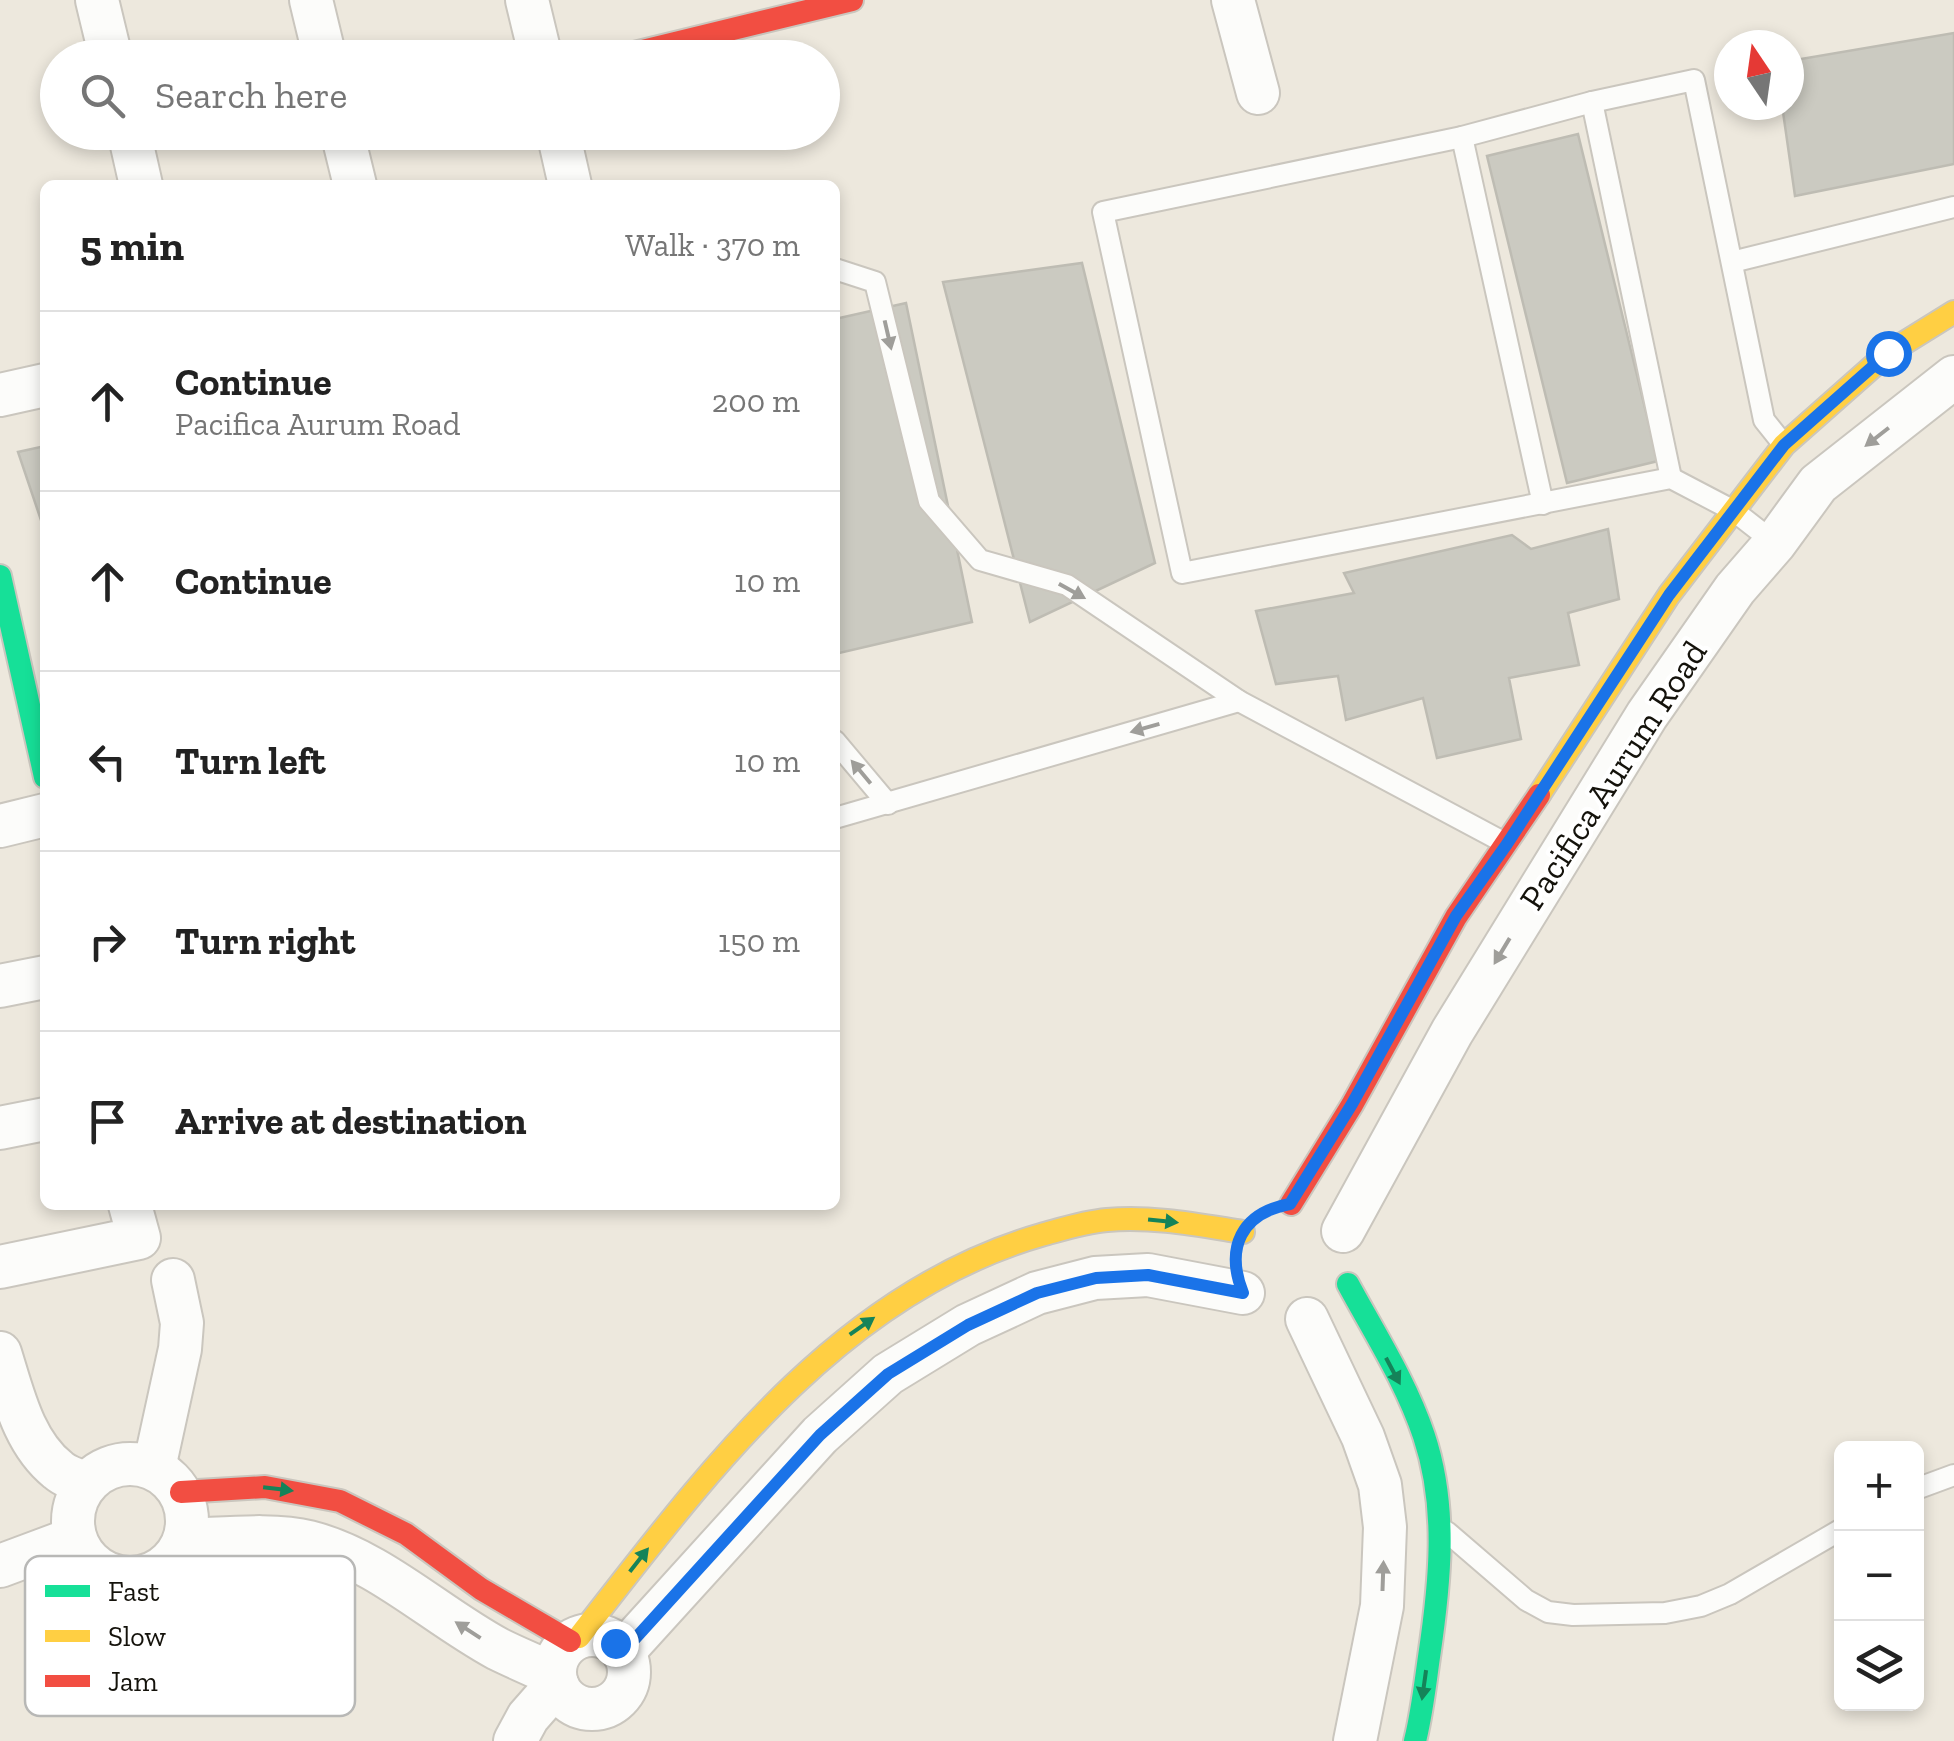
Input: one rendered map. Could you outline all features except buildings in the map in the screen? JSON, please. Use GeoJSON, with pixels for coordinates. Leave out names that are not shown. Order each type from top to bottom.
{"type":"FeatureCollection","features":[{"type":"Feature","properties":{"kind":"street"},"geometry":{"type":"LineString","coordinates":[[97,0],[107,40]]}},
{"type":"Feature","properties":{"kind":"street"},"geometry":{"type":"LineString","coordinates":[[312,0],[321,40]]}},
{"type":"Feature","properties":{"kind":"street"},"geometry":{"type":"LineString","coordinates":[[527,0],[537,40]]}},
{"type":"Feature","properties":{"kind":"street"},"geometry":{"type":"LineString","coordinates":[[688,40],[852,0]]}},
{"type":"Feature","properties":{"kind":"street"},"geometry":{"type":"LineString","coordinates":[[1233,0],[1258,94]]}},
{"type":"Feature","properties":{"kind":"street"},"geometry":{"type":"LineString","coordinates":[[132,150],[140,180]]}},
{"type":"Feature","properties":{"kind":"street"},"geometry":{"type":"LineString","coordinates":[[346,150],[354,180]]}},
{"type":"Feature","properties":{"kind":"street"},"geometry":{"type":"LineString","coordinates":[[562,150],[569,180]]}},
{"type":"Feature","properties":{"kind":"street","name":"Pacifica Aurum Road"},"geometry":{"type":"LineString","coordinates":[[1343,1231],[1452,1032],[1648,716],[1735,588],[1775,543],[1801,465],[1888,353],[1954,312]]}},
{"type":"Feature","properties":{"kind":"street","name":"Pacifica Aurum Road"},"geometry":{"type":"LineString","coordinates":[[1290,1204],[1352,1104],[1456,916],[1669,595],[1734,511],[1801,465],[1954,377]]}},
{"type":"Feature","properties":{"kind":"street"},"geometry":{"type":"LineString","coordinates":[[0,395],[40,386]]}},
{"type":"Feature","properties":{"kind":"street"},"geometry":{"type":"LineString","coordinates":[[0,576],[40,755]]}},
{"type":"Feature","properties":{"kind":"street"},"geometry":{"type":"LineString","coordinates":[[0,826],[40,815]]}},
{"type":"Feature","properties":{"kind":"street"},"geometry":{"type":"LineString","coordinates":[[0,986],[40,978]]}},
{"type":"Feature","properties":{"kind":"street"},"geometry":{"type":"LineString","coordinates":[[0,1128],[40,1120]]}},
{"type":"Feature","properties":{"kind":"street"},"geometry":{"type":"LineString","coordinates":[[1290,1204],[1312,1206],[1330,1216],[1343,1231],[1352,1266],[1348,1284],[1338,1300],[1324,1312],[1289,1321],[1271,1317],[1243,1293],[1235,1273],[1235,1252],[1243,1232],[1256,1217],[1272,1207],[1290,1204]]}},
{"type":"Feature","properties":{"kind":"street"},"geometry":{"type":"LineString","coordinates":[[0,1266],[139,1238],[131,1210]]}},
{"type":"Feature","properties":{"kind":"street"},"geometry":{"type":"LineString","coordinates":[[515,1741],[565,1659],[699,1485],[780,1396],[855,1330],[941,1275],[1018,1240],[1087,1223],[1150,1219],[1243,1232]]}},
{"type":"Feature","properties":{"kind":"street"},"geometry":{"type":"LineString","coordinates":[[623,1652],[820,1435],[888,1374],[968,1325],[1037,1293],[1096,1278],[1148,1275],[1243,1293]]}},
{"type":"Feature","properties":{"kind":"street"},"geometry":{"type":"LineString","coordinates":[[174,1280],[182,1323],[168,1480],[187,1510],[188,1528],[175,1556]]}},
{"type":"Feature","properties":{"kind":"street"},"geometry":{"type":"LineString","coordinates":[[1348,1284],[1424,1434],[1437,1480],[1442,1527],[1440,1574],[1415,1741]]}},
{"type":"Feature","properties":{"kind":"street"},"geometry":{"type":"LineString","coordinates":[[1307,1319],[1364,1436],[1380,1485],[1385,1528],[1382,1606],[1355,1741]]}},
{"type":"Feature","properties":{"kind":"street"},"geometry":{"type":"LineString","coordinates":[[0,1353],[22,1420],[37,1449],[61,1473],[86,1483]]}},
{"type":"Feature","properties":{"kind":"street"},"geometry":{"type":"LineString","coordinates":[[84,1556],[75,1538],[72,1518],[76,1499],[86,1483],[118,1464],[136,1464],[168,1480],[265,1487],[340,1501],[406,1534],[481,1589],[565,1659]]}},
{"type":"Feature","properties":{"kind":"street"},"geometry":{"type":"LineString","coordinates":[[27,1556],[75,1538]]}},
{"type":"Feature","properties":{"kind":"street"},"geometry":{"type":"LineString","coordinates":[[184,1540],[306,1541],[346,1556]]}},
{"type":"Feature","properties":{"kind":"street"},"geometry":{"type":"LineString","coordinates":[[0,1566],[25,1557]]}},
{"type":"Feature","properties":{"kind":"street"},"geometry":{"type":"LineString","coordinates":[[355,1561],[497,1648],[565,1659]]}},
{"type":"Feature","properties":{"kind":"street"},"geometry":{"type":"LineString","coordinates":[[592,1635],[615,1643],[623,1652],[628,1676],[618,1698],[586,1725],[583,1708],[562,1695],[565,1659],[592,1635]]}},
{"type":"Feature","properties":{"kind":"lane"},"geometry":{"type":"LineString","coordinates":[[1775,543],[1734,511],[1671,478],[1182,573],[1104,212],[1462,137],[1694,80],[1764,420],[1801,465]]}},
{"type":"Feature","properties":{"kind":"lane"},"geometry":{"type":"LineString","coordinates":[[1592,102],[1671,478]]}},
{"type":"Feature","properties":{"kind":"lane"},"geometry":{"type":"LineString","coordinates":[[1462,137],[1543,504]]}},
{"type":"Feature","properties":{"kind":"lane"},"geometry":{"type":"LineString","coordinates":[[1732,262],[1954,207]]}},
{"type":"Feature","properties":{"kind":"lane"},"geometry":{"type":"LineString","coordinates":[[840,271],[876,282],[929,501],[980,560],[1067,585],[1239,701],[1507,844]]}},
{"type":"Feature","properties":{"kind":"lane"},"geometry":{"type":"LineString","coordinates":[[840,817],[1239,701]]}},
{"type":"Feature","properties":{"kind":"lane"},"geometry":{"type":"LineString","coordinates":[[840,747],[888,804]]}},
{"type":"Feature","properties":{"kind":"lane"},"geometry":{"type":"LineString","coordinates":[[1924,1486],[1954,1475]]}},
{"type":"Feature","properties":{"kind":"lane"},"geometry":{"type":"LineString","coordinates":[[1442,1527],[1526,1600],[1548,1612],[1573,1615],[1666,1613],[1701,1606],[1730,1594],[1839,1531]]}},
{"type":"Feature","properties":{"kind":"traffic: fast"},"geometry":{"type":"LineString","coordinates":[[0,576],[40,755]]}},
{"type":"Feature","properties":{"kind":"traffic: fast"},"geometry":{"type":"LineString","coordinates":[[1348,1284],[1408,1396],[1424,1436],[1436,1490],[1440,1546],[1436,1601],[1415,1741]]}},
{"type":"Feature","properties":{"kind":"traffic: slow"},"geometry":{"type":"LineString","coordinates":[[1539,795],[1669,595],[1784,445],[1888,353],[1954,312]]}},
{"type":"Feature","properties":{"kind":"traffic: slow"},"geometry":{"type":"LineString","coordinates":[[579,1637],[675,1515],[780,1398],[838,1346],[900,1300],[967,1263],[1041,1235],[1090,1222],[1158,1220],[1243,1232]]}},
{"type":"Feature","properties":{"kind":"traffic: jam"},"geometry":{"type":"LineString","coordinates":[[688,40],[852,0]]}},
{"type":"Feature","properties":{"kind":"traffic: jam"},"geometry":{"type":"LineString","coordinates":[[1291,1204],[1352,1105],[1456,917],[1539,795]]}},
{"type":"Feature","properties":{"kind":"traffic: jam"},"geometry":{"type":"LineString","coordinates":[[181,1492],[265,1487],[340,1501],[406,1534],[481,1589],[570,1641]]}},
{"type":"Feature","properties":{"kind":"route"},"geometry":{"type":"LineString","coordinates":[[615,1643],[623,1652],[820,1435],[888,1374],[968,1325],[1037,1293],[1096,1278],[1148,1275],[1243,1293],[1235,1273],[1235,1252],[1243,1232],[1272,1207],[1290,1204],[1352,1104],[1456,916],[1669,595],[1784,445],[1888,353]]}}]}
